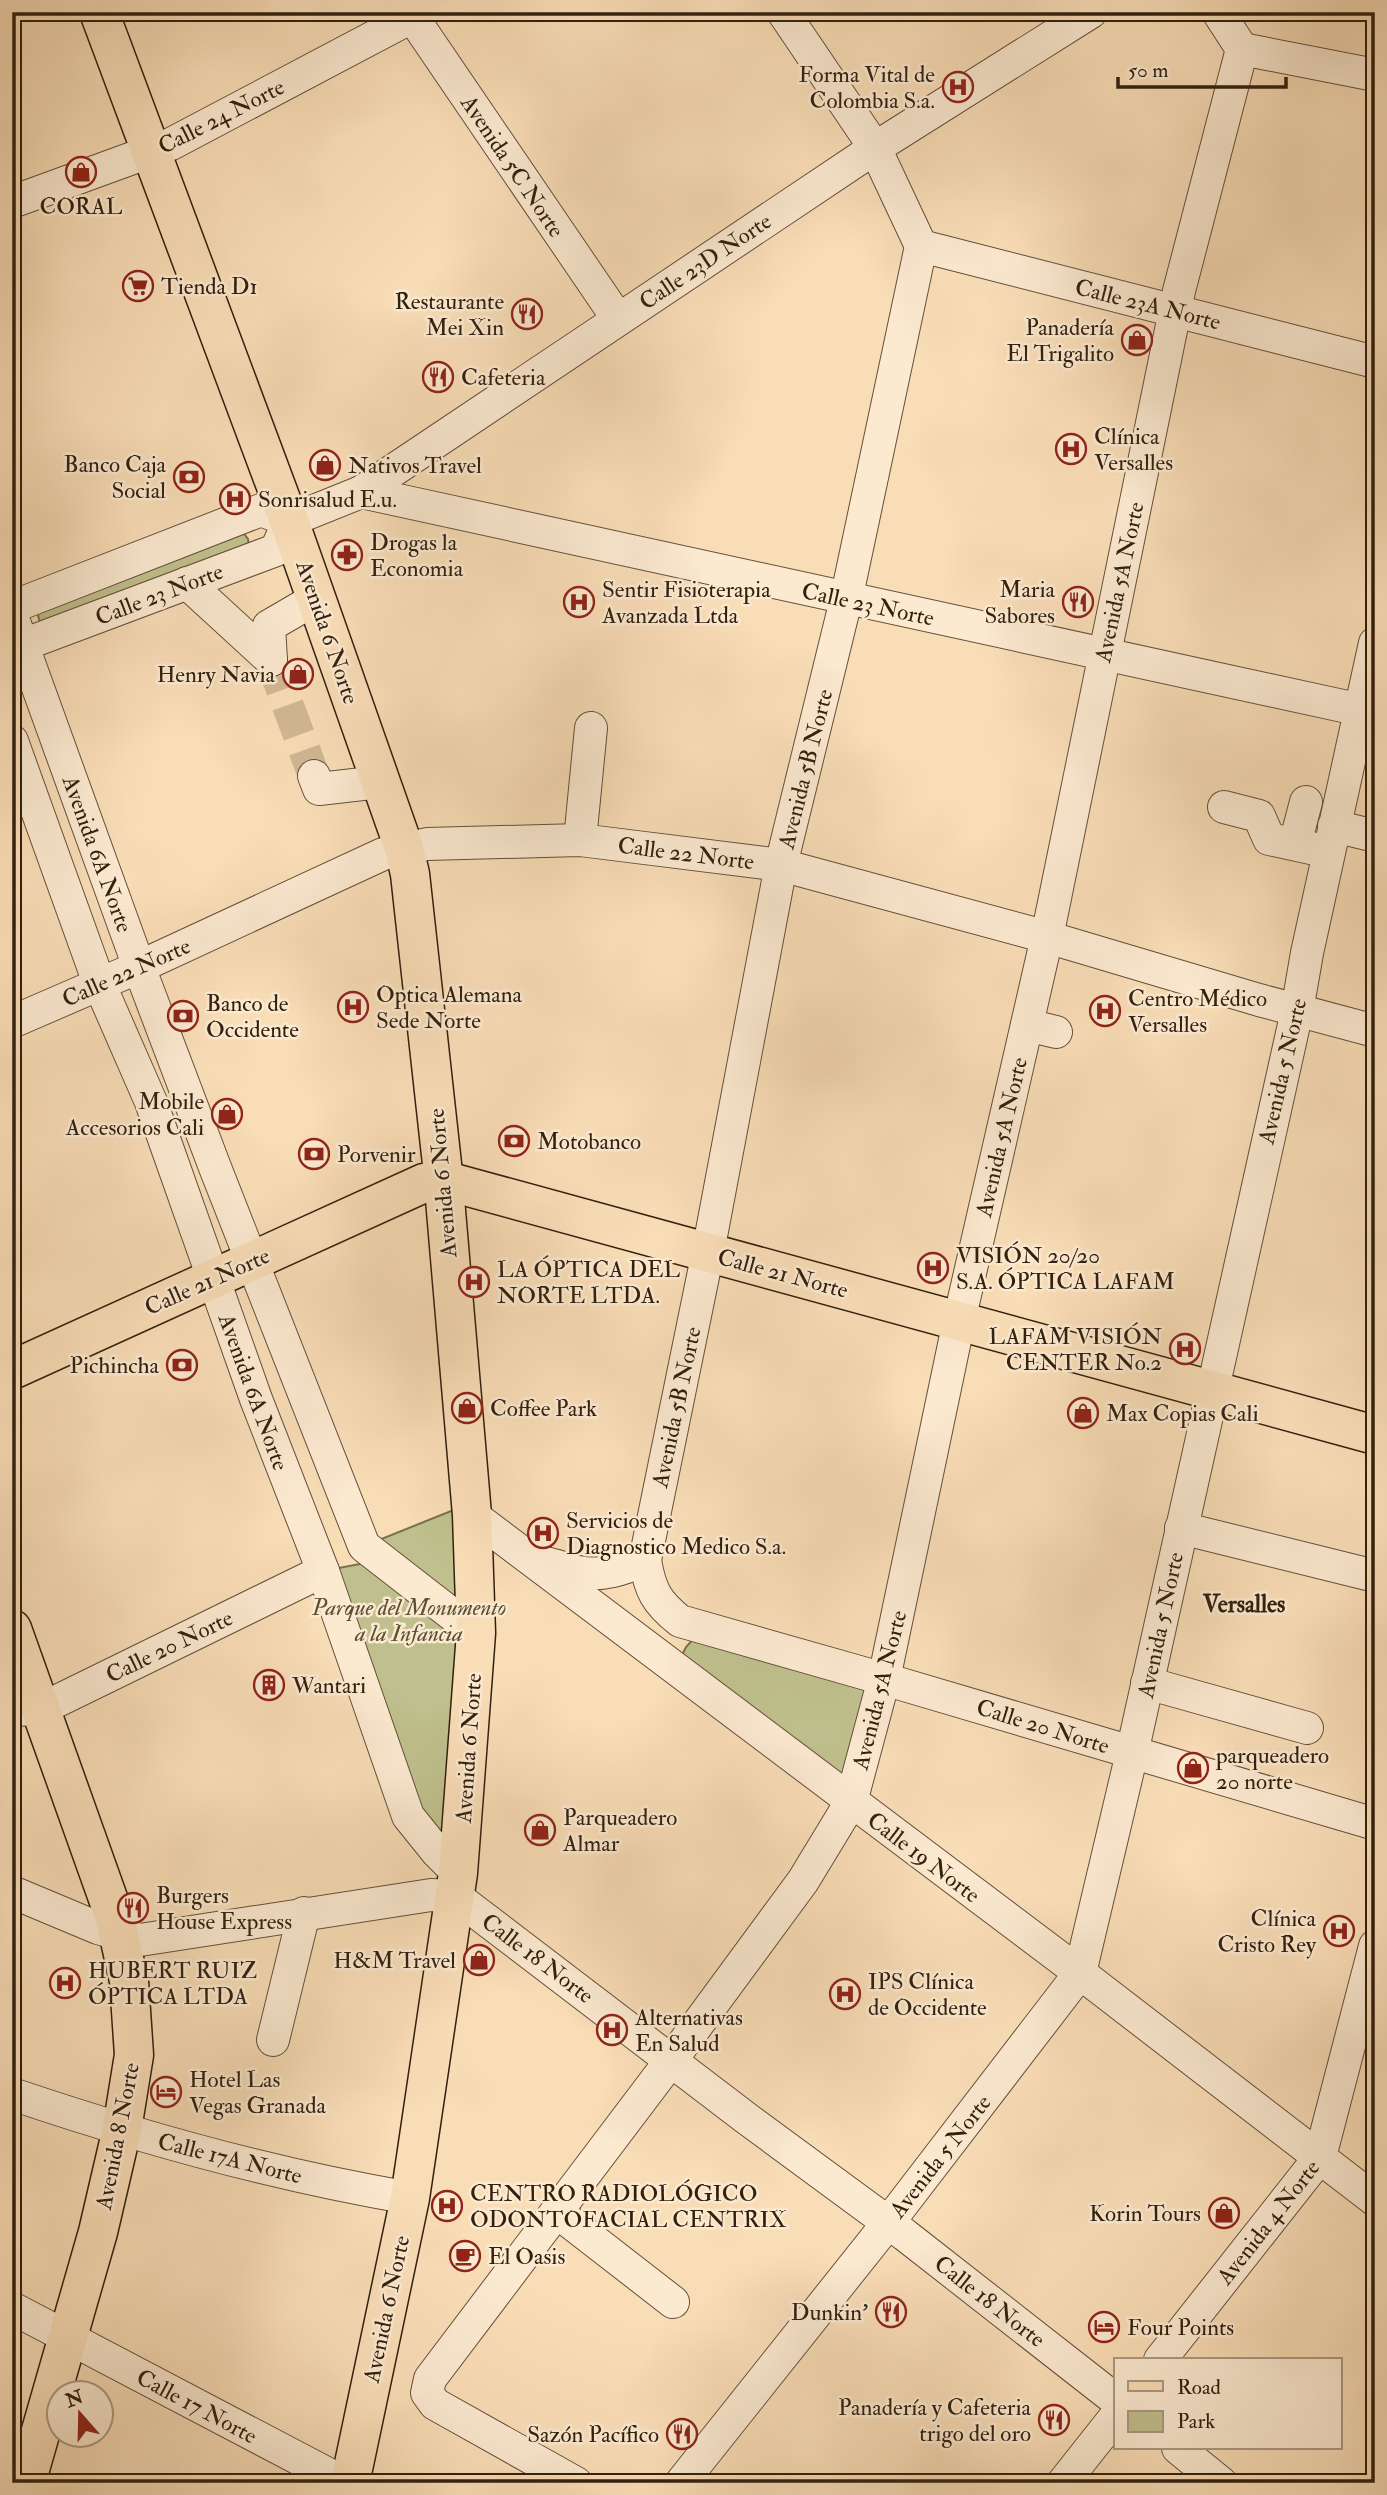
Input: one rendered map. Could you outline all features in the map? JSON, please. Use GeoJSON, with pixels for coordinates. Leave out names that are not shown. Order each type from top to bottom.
{"type":"FeatureCollection","features":[{"type":"Feature","properties":{"kind":"main road","name":"Avenida 6 Norte"},"geometry":{"type":"LineString","coordinates":[[99,12],[151,152],[304,515],[317,598],[404,848],[410,874],[443,1181],[472,1515],[476,1633],[456,1885],[410,2198],[347,2483]]}},
{"type":"Feature","properties":{"kind":"main road","name":"Calle 21 Norte"},"geometry":{"type":"LineString","coordinates":[[12,1370],[424,1183],[443,1181],[1375,1435]]}},
{"type":"Feature","properties":{"kind":"main road","name":"Avenida 8 Norte"},"geometry":{"type":"LineString","coordinates":[[12,1629],[27,1710],[119,1935],[129,1981],[134,2055],[122,2129],[97,2232],[26,2483]]}},
{"type":"Feature","properties":{"kind":"street"},"geometry":{"type":"LineString","coordinates":[[783,12],[875,148],[921,246]]}},
{"type":"Feature","properties":{"kind":"street","name":"Calle 23D Norte"},"geometry":{"type":"LineString","coordinates":[[304,515],[361,492],[875,148],[1091,12]]}},
{"type":"Feature","properties":{"kind":"street"},"geometry":{"type":"LineString","coordinates":[[1218,12],[1242,49],[1375,75]]}},
{"type":"Feature","properties":{"kind":"street","name":"Calle 24 Norte"},"geometry":{"type":"LineString","coordinates":[[12,202],[171,144],[414,14]]}},
{"type":"Feature","properties":{"kind":"street","name":"Avenida 5C Norte"},"geometry":{"type":"LineString","coordinates":[[414,14],[618,319]]}},
{"type":"Feature","properties":{"kind":"street","name":"Avenida 5A Norte"},"geometry":{"type":"LineString","coordinates":[[576,2483],[435,2404],[427,2393],[430,2379],[803,1881],[851,1802],[884,1679],[960,1321],[1041,1029],[1047,937],[1103,655],[1175,311],[1242,49]]}},
{"type":"Feature","properties":{"kind":"street","name":"Calle 23A Norte"},"geometry":{"type":"LineString","coordinates":[[921,246],[1375,362]]}},
{"type":"Feature","properties":{"kind":"street","name":"Avenida 5B Norte"},"geometry":{"type":"LineString","coordinates":[[680,1622],[662,1606],[649,1586],[645,1560],[708,1252],[781,865],[846,600],[921,246]]}},
{"type":"Feature","properties":{"kind":"street","name":"Calle 23 Norte"},"geometry":{"type":"LineString","coordinates":[[361,492],[846,600],[1367,711]]}},
{"type":"Feature","properties":{"kind":"street","name":"Calle 23 Norte"},"geometry":{"type":"LineString","coordinates":[[12,607],[261,510],[304,515]]}},
{"type":"Feature","properties":{"kind":"street","name":"Calle 23 Norte"},"geometry":{"type":"LineString","coordinates":[[16,636],[187,583],[276,550],[304,515]]}},
{"type":"Feature","properties":{"kind":"street"},"geometry":{"type":"LineString","coordinates":[[187,583],[271,660],[269,626],[317,598]]}},
{"type":"Feature","properties":{"kind":"street","name":"Avenida 6A Norte"},"geometry":{"type":"LineString","coordinates":[[16,636],[139,967],[364,1546],[476,1633]]}},
{"type":"Feature","properties":{"kind":"street","name":"Avenida 5 Norte"},"geometry":{"type":"LineString","coordinates":[[681,2483],[888,2223],[1080,1973],[1132,1753],[1297,1011],[1332,839],[1367,711],[1375,643]]}},
{"type":"Feature","properties":{"kind":"street"},"geometry":{"type":"LineString","coordinates":[[580,840],[591,728]]}},
{"type":"Feature","properties":{"kind":"street","name":"Avenida 6A Norte"},"geometry":{"type":"LineString","coordinates":[[12,741],[21,789],[99,983],[151,1102],[265,1426],[323,1571],[408,1816],[437,1852],[456,1885]]}},
{"type":"Feature","properties":{"kind":"street"},"geometry":{"type":"LineString","coordinates":[[314,776],[319,789],[380,782]]}},
{"type":"Feature","properties":{"kind":"street"},"geometry":{"type":"LineString","coordinates":[[1295,844],[1306,802]]}},
{"type":"Feature","properties":{"kind":"street"},"geometry":{"type":"LineString","coordinates":[[1224,807],[1259,816],[1269,839],[1295,844],[1375,836]]}},
{"type":"Feature","properties":{"kind":"street","name":"Calle 22 Norte"},"geometry":{"type":"LineString","coordinates":[[12,1022],[139,967],[383,854],[427,844],[580,840],[781,865],[1047,937],[1297,1011],[1375,1031]]}},
{"type":"Feature","properties":{"kind":"street","name":"Calle 19 Norte"},"geometry":{"type":"LineString","coordinates":[[472,1515],[1080,1973],[1375,2200]]}},
{"type":"Feature","properties":{"kind":"street"},"geometry":{"type":"LineString","coordinates":[[1181,1528],[1375,1576]]}},
{"type":"Feature","properties":{"kind":"street"},"geometry":{"type":"LineString","coordinates":[[536,1562],[562,1566],[577,1572],[600,1574],[620,1571],[645,1560]]}},
{"type":"Feature","properties":{"kind":"street","name":"Calle 20 Norte"},"geometry":{"type":"LineString","coordinates":[[27,1710],[323,1571]]}},
{"type":"Feature","properties":{"kind":"street","name":"Calle 20 Norte"},"geometry":{"type":"LineString","coordinates":[[680,1622],[884,1679],[1375,1824]]}},
{"type":"Feature","properties":{"kind":"street"},"geometry":{"type":"LineString","coordinates":[[698,1684],[684,1669],[681,1657],[695,1637],[709,1631]]}},
{"type":"Feature","properties":{"kind":"street"},"geometry":{"type":"LineString","coordinates":[[1147,1683],[1307,1728]]}},
{"type":"Feature","properties":{"kind":"street"},"geometry":{"type":"LineString","coordinates":[[12,1892],[119,1935],[140,1940],[431,1895],[456,1885]]}},
{"type":"Feature","properties":{"kind":"street","name":"Calle 18 Norte"},"geometry":{"type":"LineString","coordinates":[[456,1885],[672,2059],[1114,2398]]}},
{"type":"Feature","properties":{"kind":"street"},"geometry":{"type":"LineString","coordinates":[[273,2040],[304,1913]]}},
{"type":"Feature","properties":{"kind":"street","name":"Avenida 4 Norte"},"geometry":{"type":"LineString","coordinates":[[1162,2358],[1320,2157],[1375,1946]]}},
{"type":"Feature","properties":{"kind":"street","name":"Calle 17A Norte"},"geometry":{"type":"LineString","coordinates":[[12,2094],[255,2167],[410,2198]]}},
{"type":"Feature","properties":{"kind":"street"},"geometry":{"type":"LineString","coordinates":[[556,2212],[673,2302]]}},
{"type":"Feature","properties":{"kind":"street","name":"Calle 17 Norte"},"geometry":{"type":"LineString","coordinates":[[12,2308],[347,2483]]}},
{"type":"Feature","properties":{"kind":"street"},"geometry":{"type":"LineString","coordinates":[[1063,2483],[1114,2419]]}},
{"type":"Feature","properties":{"kind":"street"},"geometry":{"type":"LineString","coordinates":[[1181,2450],[1222,2483]]}},
{"type":"Feature","properties":{"kind":"green space"},"geometry":{"type":"Polygon","coordinates":[[[241,530],[248,539],[249,547],[40,623],[37,611],[241,530]]]}},
{"type":"Feature","properties":{"kind":"green space","name":"Parque del Monumento a la Infancia"},"geometry":{"type":"Polygon","coordinates":[[[471,1503],[461,1843],[437,1852],[323,1571],[381,1560],[364,1546],[471,1503]]]}},
{"type":"Feature","properties":{"kind":"green space"},"geometry":{"type":"Polygon","coordinates":[[[695,1637],[884,1679],[851,1802],[681,1657],[695,1637]]]}},
{"type":"Feature","properties":{"kind":"tunnel"},"geometry":{"type":"LineString","coordinates":[[271,660],[314,776]]}},
{"type":"Feature","properties":{"kind":"place","name":"Forma Vital de Colombia S.a."},"geometry":{"type":"Point","coordinates":[958,87]}},
{"type":"Feature","properties":{"kind":"place","name":"CORAL"},"geometry":{"type":"Point","coordinates":[81,172]}},
{"type":"Feature","properties":{"kind":"place","name":"Tienda D1"},"geometry":{"type":"Point","coordinates":[138,286]}},
{"type":"Feature","properties":{"kind":"place","name":"Restaurante Mei Xin"},"geometry":{"type":"Point","coordinates":[527,314]}},
{"type":"Feature","properties":{"kind":"place","name":"Panadería El Trigalito"},"geometry":{"type":"Point","coordinates":[1137,340]}},
{"type":"Feature","properties":{"kind":"place","name":"Cafeteria"},"geometry":{"type":"Point","coordinates":[438,377]}},
{"type":"Feature","properties":{"kind":"place","name":"Clínica Versalles"},"geometry":{"type":"Point","coordinates":[1071,449]}},
{"type":"Feature","properties":{"kind":"place","name":"Nativos Travel"},"geometry":{"type":"Point","coordinates":[325,465]}},
{"type":"Feature","properties":{"kind":"place","name":"Banco Caja Social"},"geometry":{"type":"Point","coordinates":[189,477]}},
{"type":"Feature","properties":{"kind":"place","name":"Sonrisalud E.u."},"geometry":{"type":"Point","coordinates":[235,499]}},
{"type":"Feature","properties":{"kind":"place","name":"Drogas la Economia"},"geometry":{"type":"Point","coordinates":[347,555]}},
{"type":"Feature","properties":{"kind":"place","name":"Sentir Fisioterapia Avanzada Ltda"},"geometry":{"type":"Point","coordinates":[579,602]}},
{"type":"Feature","properties":{"kind":"place","name":"Maria Sabores"},"geometry":{"type":"Point","coordinates":[1078,602]}},
{"type":"Feature","properties":{"kind":"place","name":"Henry Navia"},"geometry":{"type":"Point","coordinates":[298,674]}},
{"type":"Feature","properties":{"kind":"place","name":"Optica Alemana Sede Norte"},"geometry":{"type":"Point","coordinates":[353,1007]}},
{"type":"Feature","properties":{"kind":"place","name":"Centro Médico Versalles"},"geometry":{"type":"Point","coordinates":[1105,1011]}},
{"type":"Feature","properties":{"kind":"place","name":"Banco de Occidente"},"geometry":{"type":"Point","coordinates":[183,1016]}},
{"type":"Feature","properties":{"kind":"place","name":"Mobile Accesorios Cali"},"geometry":{"type":"Point","coordinates":[227,1114]}},
{"type":"Feature","properties":{"kind":"place","name":"Motobanco"},"geometry":{"type":"Point","coordinates":[514,1141]}},
{"type":"Feature","properties":{"kind":"place","name":"Porvenir"},"geometry":{"type":"Point","coordinates":[314,1154]}},
{"type":"Feature","properties":{"kind":"place","name":"VISIÓN 20/20 S.A. ÓPTICA LAFAM"},"geometry":{"type":"Point","coordinates":[933,1268]}},
{"type":"Feature","properties":{"kind":"place","name":"LA ÓPTICA DEL NORTE LTDA."},"geometry":{"type":"Point","coordinates":[474,1282]}},
{"type":"Feature","properties":{"kind":"place","name":"LAFAM VISIÓN CENTER No.2"},"geometry":{"type":"Point","coordinates":[1185,1349]}},
{"type":"Feature","properties":{"kind":"place","name":"Pichincha"},"geometry":{"type":"Point","coordinates":[182,1365]}},
{"type":"Feature","properties":{"kind":"place","name":"Coffee Park"},"geometry":{"type":"Point","coordinates":[467,1408]}},
{"type":"Feature","properties":{"kind":"place","name":"Max Copias Cali"},"geometry":{"type":"Point","coordinates":[1083,1413]}},
{"type":"Feature","properties":{"kind":"place","name":"Servicios de Diagnostico Medico S.a."},"geometry":{"type":"Point","coordinates":[543,1533]}},
{"type":"Feature","properties":{"kind":"place","name":"Wantari"},"geometry":{"type":"Point","coordinates":[269,1685]}},
{"type":"Feature","properties":{"kind":"place","name":"parqueadero 20 norte"},"geometry":{"type":"Point","coordinates":[1193,1768]}},
{"type":"Feature","properties":{"kind":"place","name":"Parqueadero Almar"},"geometry":{"type":"Point","coordinates":[540,1830]}},
{"type":"Feature","properties":{"kind":"place","name":"Burgers House Express"},"geometry":{"type":"Point","coordinates":[133,1908]}},
{"type":"Feature","properties":{"kind":"place","name":"Clínica Cristo Rey"},"geometry":{"type":"Point","coordinates":[1339,1931]}},
{"type":"Feature","properties":{"kind":"place","name":"H&M Travel"},"geometry":{"type":"Point","coordinates":[479,1960]}},
{"type":"Feature","properties":{"kind":"place","name":"HUBERT RUIZ ÓPTICA LTDA"},"geometry":{"type":"Point","coordinates":[65,1983]}},
{"type":"Feature","properties":{"kind":"place","name":"IPS Clínica de Occidente"},"geometry":{"type":"Point","coordinates":[845,1994]}},
{"type":"Feature","properties":{"kind":"place","name":"Alternativas En Salud"},"geometry":{"type":"Point","coordinates":[612,2030]}},
{"type":"Feature","properties":{"kind":"place","name":"Hotel Las Vegas Granada"},"geometry":{"type":"Point","coordinates":[166,2092]}},
{"type":"Feature","properties":{"kind":"place","name":"CENTRO RADIOLÓGICO ODONTOFACIAL CENTRIX"},"geometry":{"type":"Point","coordinates":[447,2206]}},
{"type":"Feature","properties":{"kind":"place","name":"Korin Tours"},"geometry":{"type":"Point","coordinates":[1224,2213]}},
{"type":"Feature","properties":{"kind":"place","name":"El Oasis"},"geometry":{"type":"Point","coordinates":[465,2256]}},
{"type":"Feature","properties":{"kind":"place","name":"Dunkin'"},"geometry":{"type":"Point","coordinates":[891,2312]}},
{"type":"Feature","properties":{"kind":"place","name":"Four Points"},"geometry":{"type":"Point","coordinates":[1104,2327]}},
{"type":"Feature","properties":{"kind":"place","name":"Panadería y Cafeteria trigo del oro"},"geometry":{"type":"Point","coordinates":[1054,2420]}},
{"type":"Feature","properties":{"kind":"place","name":"Sazón Pacífico"},"geometry":{"type":"Point","coordinates":[682,2434]}},
{"type":"Feature","properties":{"kind":"district","name":"Versalles"},"geometry":{"type":"Point","coordinates":[1244,1604]}}]}
